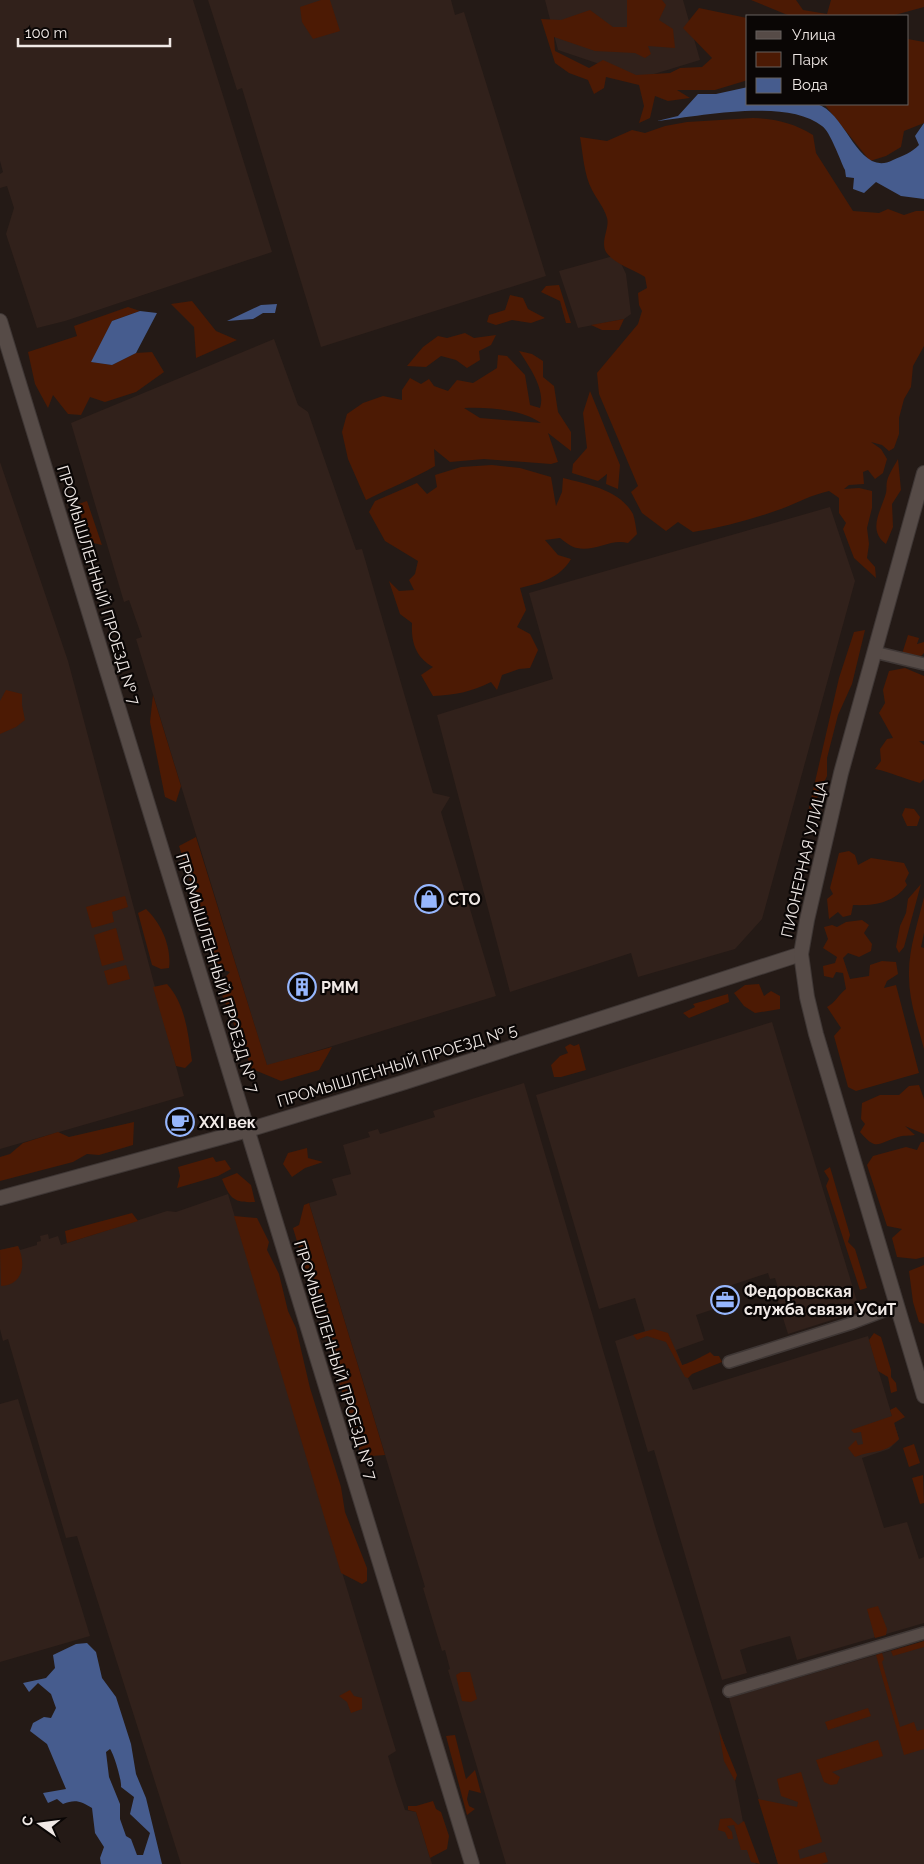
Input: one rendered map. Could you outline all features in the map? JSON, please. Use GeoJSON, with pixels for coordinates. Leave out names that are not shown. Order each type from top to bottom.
{"type":"FeatureCollection","features":[{"type":"Feature","properties":{"kind":"street","name":"ПРОМЫШЛЕННЫЙ ПРОЕЗД № 7"},"geometry":{"type":"LineString","coordinates":[[0,321],[472,1864]]}},
{"type":"Feature","properties":{"kind":"street","name":"ПИОНЕРНАЯ УЛИЦА"},"geometry":{"type":"LineString","coordinates":[[924,473],[824,841],[801,954],[807,997],[816,1034],[924,1396]]}},
{"type":"Feature","properties":{"kind":"street"},"geometry":{"type":"LineString","coordinates":[[874,652],[924,664]]}},
{"type":"Feature","properties":{"kind":"street","name":"ПРОМЫШЛЕННЫЙ ПРОЕЗД № 5"},"geometry":{"type":"LineString","coordinates":[[0,1198],[248,1130],[443,1071],[801,954]]}},
{"type":"Feature","properties":{"kind":"street"},"geometry":{"type":"LineString","coordinates":[[729,1362],[852,1323],[897,1306]]}},
{"type":"Feature","properties":{"kind":"street"},"geometry":{"type":"LineString","coordinates":[[729,1691],[924,1633]]}},
{"type":"Feature","properties":{"kind":"shaded area"},"geometry":{"type":"Polygon","coordinates":[[[0,0],[193,0],[272,252],[65,321],[37,328],[6,234],[14,208],[7,186],[0,188],[0,174],[3,172],[0,161],[0,0]]]}},
{"type":"Feature","properties":{"kind":"shaded area"},"geometry":{"type":"Polygon","coordinates":[[[208,0],[451,0],[455,15],[464,12],[546,276],[321,347],[242,88],[237,90],[208,0]]]}},
{"type":"Feature","properties":{"kind":"shaded area"},"geometry":{"type":"Polygon","coordinates":[[[545,0],[683,0],[700,60],[641,78],[558,50],[545,0]]]}},
{"type":"Feature","properties":{"kind":"shaded area"},"geometry":{"type":"Polygon","coordinates":[[[617,255],[626,274],[631,314],[624,319],[578,328],[559,271],[617,255]]]}},
{"type":"Feature","properties":{"kind":"shaded area"},"geometry":{"type":"Polygon","coordinates":[[[274,339],[298,405],[308,412],[356,550],[362,549],[433,793],[450,797],[441,812],[496,996],[267,1066],[136,639],[142,637],[129,600],[124,602],[71,423],[274,339]]]}},
{"type":"Feature","properties":{"kind":"shaded area"},"geometry":{"type":"Polygon","coordinates":[[[0,462],[68,661],[184,1096],[0,1149],[0,462]]]}},
{"type":"Feature","properties":{"kind":"shaded area"},"geometry":{"type":"Polygon","coordinates":[[[830,507],[855,581],[762,919],[735,949],[638,977],[631,953],[510,992],[437,715],[553,679],[529,593],[830,507]]]}},
{"type":"Feature","properties":{"kind":"shaded area"},"geometry":{"type":"Polygon","coordinates":[[[772,1022],[860,1311],[788,1334],[774,1289],[778,1287],[775,1278],[770,1279],[768,1273],[714,1291],[717,1308],[696,1315],[704,1340],[676,1350],[693,1390],[868,1336],[899,1439],[889,1449],[862,1458],[884,1528],[907,1522],[919,1559],[924,1557],[924,1623],[797,1660],[790,1636],[749,1647],[740,1650],[747,1673],[722,1680],[654,1450],[648,1452],[615,1341],[645,1331],[635,1298],[599,1309],[536,1095],[772,1022]]]}},
{"type":"Feature","properties":{"kind":"shaded area"},"geometry":{"type":"Polygon","coordinates":[[[524,1083],[657,1533],[734,1775],[745,1832],[756,1864],[506,1864],[448,1670],[450,1669],[445,1650],[442,1651],[423,1588],[425,1587],[309,1203],[337,1195],[332,1179],[351,1174],[343,1145],[370,1137],[368,1132],[378,1129],[380,1134],[435,1117],[433,1111],[524,1083]]]}},
{"type":"Feature","properties":{"kind":"shaded area"},"geometry":{"type":"Polygon","coordinates":[[[228,1194],[396,1751],[388,1756],[396,1783],[405,1810],[416,1812],[432,1864],[181,1864],[77,1536],[66,1538],[8,1339],[3,1341],[0,1329],[0,1250],[18,1246],[20,1250],[37,1245],[37,1242],[41,1241],[40,1236],[48,1234],[49,1239],[58,1236],[61,1245],[167,1211],[176,1212],[228,1194]]]}},
{"type":"Feature","properties":{"kind":"shaded area"},"geometry":{"type":"Polygon","coordinates":[[[18,1399],[90,1636],[0,1662],[0,1404],[18,1399]]]}},
{"type":"Feature","properties":{"kind":"shaded area"},"geometry":{"type":"Polygon","coordinates":[[[924,1641],[924,1864],[778,1864],[729,1698],[924,1641]]]}},
{"type":"Feature","properties":{"kind":"green space"},"geometry":{"type":"Polygon","coordinates":[[[321,0],[330,0],[340,31],[313,39],[302,22],[300,7],[321,0]]]}},
{"type":"Feature","properties":{"kind":"green space"},"geometry":{"type":"Polygon","coordinates":[[[627,0],[662,0],[666,5],[659,20],[673,29],[675,48],[648,46],[651,54],[645,58],[635,53],[595,51],[554,37],[555,51],[589,68],[603,60],[636,75],[670,73],[680,68],[702,67],[712,58],[683,28],[699,8],[746,18],[746,81],[715,90],[677,90],[690,98],[668,101],[655,96],[650,118],[639,123],[644,106],[639,85],[606,77],[604,88],[594,94],[588,80],[569,73],[555,63],[541,19],[561,20],[590,10],[613,27],[627,27],[627,0]]]}},
{"type":"Feature","properties":{"kind":"green space"},"geometry":{"type":"Polygon","coordinates":[[[751,0],[796,0],[803,10],[827,14],[831,0],[924,0],[924,7],[895,15],[788,15],[751,0]]]}},
{"type":"Feature","properties":{"kind":"green space"},"geometry":{"type":"Polygon","coordinates":[[[909,39],[924,42],[924,123],[904,131],[901,147],[886,156],[870,161],[825,105],[909,105],[909,39]]]}},
{"type":"Feature","properties":{"kind":"green space"},"geometry":{"type":"Polygon","coordinates":[[[753,118],[784,122],[813,135],[816,153],[853,211],[879,213],[888,209],[904,215],[916,211],[924,211],[924,346],[913,366],[911,387],[904,399],[899,418],[899,434],[894,448],[889,451],[882,445],[871,442],[881,449],[887,459],[883,473],[875,479],[868,470],[863,472],[864,484],[849,485],[844,489],[859,488],[872,491],[872,508],[867,528],[869,544],[867,558],[875,567],[876,578],[854,558],[843,529],[846,523],[839,513],[839,498],[829,491],[770,513],[727,525],[693,532],[678,522],[666,531],[642,513],[631,492],[638,486],[599,394],[597,373],[638,324],[642,311],[639,305],[638,293],[647,288],[645,277],[609,256],[604,248],[608,222],[587,178],[580,137],[607,141],[632,130],[645,133],[665,126],[687,122],[753,118]]]}},
{"type":"Feature","properties":{"kind":"green space"},"geometry":{"type":"Polygon","coordinates":[[[559,285],[571,323],[566,323],[560,301],[541,292],[546,286],[559,285]]]}},
{"type":"Feature","properties":{"kind":"green space"},"geometry":{"type":"Polygon","coordinates":[[[510,295],[523,298],[528,309],[545,318],[531,323],[512,320],[496,325],[487,322],[489,315],[505,310],[510,295]]]}},
{"type":"Feature","properties":{"kind":"green space"},"geometry":{"type":"Polygon","coordinates":[[[192,301],[216,331],[237,340],[196,358],[194,327],[171,304],[192,301]]]}},
{"type":"Feature","properties":{"kind":"green space"},"geometry":{"type":"Polygon","coordinates":[[[128,307],[140,311],[112,321],[92,362],[112,365],[136,353],[152,352],[164,372],[136,392],[105,402],[90,397],[81,415],[68,414],[53,395],[48,408],[35,384],[28,352],[77,336],[74,326],[128,307]]]}},
{"type":"Feature","properties":{"kind":"green space"},"geometry":{"type":"Polygon","coordinates":[[[624,319],[619,330],[602,330],[591,325],[624,319]]]}},
{"type":"Feature","properties":{"kind":"green space"},"geometry":{"type":"Polygon","coordinates":[[[465,333],[474,338],[496,335],[491,345],[479,351],[480,360],[467,368],[456,360],[441,356],[426,367],[407,366],[423,347],[438,336],[447,338],[465,333]]]}},
{"type":"Feature","properties":{"kind":"green space"},"geometry":{"type":"Polygon","coordinates":[[[519,351],[532,354],[543,361],[543,377],[554,386],[558,412],[571,432],[571,451],[548,433],[558,462],[551,464],[484,459],[450,462],[434,449],[435,466],[366,500],[348,459],[342,432],[347,414],[363,403],[383,396],[402,400],[402,390],[410,378],[421,384],[429,379],[434,386],[448,391],[457,380],[473,383],[497,368],[498,355],[507,356],[525,375],[530,405],[540,408],[541,394],[539,386],[519,351]],[[464,408],[480,418],[541,423],[533,418],[514,412],[464,408]]]}},
{"type":"Feature","properties":{"kind":"green space"},"geometry":{"type":"Polygon","coordinates":[[[590,391],[620,465],[618,489],[606,484],[607,474],[598,481],[572,473],[573,464],[587,448],[583,413],[590,391]]]}},
{"type":"Feature","properties":{"kind":"green space"},"geometry":{"type":"Polygon","coordinates":[[[898,459],[901,490],[892,504],[893,527],[886,544],[880,539],[876,526],[886,493],[888,478],[898,459]]]}},
{"type":"Feature","properties":{"kind":"green space"},"geometry":{"type":"Polygon","coordinates":[[[492,465],[520,468],[551,477],[556,506],[562,492],[563,478],[602,489],[620,499],[627,506],[633,514],[637,534],[628,543],[615,542],[584,549],[572,546],[560,538],[545,540],[558,555],[571,559],[561,571],[549,579],[520,588],[526,610],[517,627],[530,634],[538,650],[530,668],[519,669],[502,675],[497,690],[491,682],[463,692],[433,696],[421,675],[433,667],[422,659],[416,649],[412,637],[412,623],[400,614],[389,581],[399,591],[414,590],[409,580],[415,574],[418,561],[385,541],[369,512],[375,501],[417,483],[427,494],[437,487],[435,475],[461,467],[492,465]]]}},
{"type":"Feature","properties":{"kind":"green space"},"geometry":{"type":"Polygon","coordinates":[[[87,501],[102,545],[89,542],[73,506],[87,501]]]}},
{"type":"Feature","properties":{"kind":"green space"},"geometry":{"type":"Polygon","coordinates":[[[865,630],[852,684],[838,715],[827,758],[827,776],[805,825],[839,678],[854,632],[865,630]]]}},
{"type":"Feature","properties":{"kind":"green space"},"geometry":{"type":"Polygon","coordinates":[[[908,635],[919,638],[917,644],[924,642],[924,653],[921,656],[902,654],[908,635]]]}},
{"type":"Feature","properties":{"kind":"green space"},"geometry":{"type":"Polygon","coordinates":[[[905,668],[924,676],[924,741],[919,741],[924,745],[924,779],[920,783],[875,769],[881,761],[880,749],[887,739],[893,738],[879,713],[885,703],[883,690],[889,671],[905,668]]]}},
{"type":"Feature","properties":{"kind":"green space"},"geometry":{"type":"Polygon","coordinates":[[[6,690],[22,694],[25,720],[16,727],[0,734],[0,701],[6,690]]]}},
{"type":"Feature","properties":{"kind":"green space"},"geometry":{"type":"Polygon","coordinates":[[[153,695],[181,786],[176,802],[165,797],[150,722],[153,695]]]}},
{"type":"Feature","properties":{"kind":"green space"},"geometry":{"type":"Polygon","coordinates":[[[905,808],[914,809],[920,817],[917,826],[907,826],[902,815],[905,808]]]}},
{"type":"Feature","properties":{"kind":"green space"},"geometry":{"type":"Polygon","coordinates":[[[196,837],[267,1065],[332,1047],[319,1070],[281,1081],[252,1069],[218,985],[230,972],[218,968],[179,846],[196,837]]]}},
{"type":"Feature","properties":{"kind":"green space"},"geometry":{"type":"Polygon","coordinates":[[[849,851],[855,855],[858,865],[871,858],[904,863],[909,873],[905,881],[907,885],[890,900],[876,904],[853,905],[851,915],[843,917],[838,912],[829,919],[827,899],[833,894],[830,888],[839,853],[849,851]]]}},
{"type":"Feature","properties":{"kind":"green space"},"geometry":{"type":"Polygon","coordinates":[[[921,884],[904,947],[899,953],[896,947],[908,899],[921,884]]]}},
{"type":"Feature","properties":{"kind":"green space"},"geometry":{"type":"Polygon","coordinates":[[[125,896],[128,907],[112,912],[114,922],[92,928],[86,907],[125,896]]]}},
{"type":"Feature","properties":{"kind":"green space"},"geometry":{"type":"Polygon","coordinates":[[[924,897],[924,933],[921,947],[924,948],[924,1049],[912,1004],[909,986],[909,967],[924,897]]]}},
{"type":"Feature","properties":{"kind":"green space"},"geometry":{"type":"Polygon","coordinates":[[[146,909],[161,928],[169,952],[169,968],[161,969],[152,965],[138,913],[146,909]]]}},
{"type":"Feature","properties":{"kind":"green space"},"geometry":{"type":"Polygon","coordinates":[[[862,920],[869,925],[864,933],[872,944],[871,951],[859,957],[848,953],[843,958],[850,979],[869,976],[870,965],[882,961],[896,962],[898,974],[887,981],[884,988],[896,985],[919,1073],[856,1091],[848,1087],[834,1036],[841,1028],[827,1007],[846,989],[843,973],[836,972],[833,978],[824,976],[823,966],[835,963],[837,957],[823,948],[828,939],[824,927],[832,925],[837,927],[846,922],[862,920]]]}},
{"type":"Feature","properties":{"kind":"green space"},"geometry":{"type":"Polygon","coordinates":[[[116,928],[124,960],[102,966],[94,935],[116,928]]]}},
{"type":"Feature","properties":{"kind":"green space"},"geometry":{"type":"Polygon","coordinates":[[[126,965],[130,979],[108,985],[104,971],[126,965]]]}},
{"type":"Feature","properties":{"kind":"green space"},"geometry":{"type":"Polygon","coordinates":[[[167,984],[178,1001],[185,1020],[192,1061],[185,1068],[176,1066],[153,987],[167,984]]]}},
{"type":"Feature","properties":{"kind":"green space"},"geometry":{"type":"Polygon","coordinates":[[[759,984],[764,996],[771,991],[780,996],[780,1009],[755,1013],[744,1006],[734,993],[745,985],[759,984]]]}},
{"type":"Feature","properties":{"kind":"green space"},"geometry":{"type":"Polygon","coordinates":[[[728,994],[729,1002],[689,1018],[683,1013],[695,1007],[693,1004],[728,994]]]}},
{"type":"Feature","properties":{"kind":"green space"},"geometry":{"type":"Polygon","coordinates":[[[570,1044],[574,1046],[579,1044],[586,1070],[554,1077],[551,1065],[560,1056],[568,1053],[565,1047],[570,1044]]]}},
{"type":"Feature","properties":{"kind":"green space"},"geometry":{"type":"Polygon","coordinates":[[[919,1085],[924,1099],[924,1134],[905,1126],[915,1135],[900,1136],[874,1144],[860,1132],[865,1124],[861,1119],[862,1103],[880,1095],[899,1095],[909,1086],[919,1085]]]}},
{"type":"Feature","properties":{"kind":"green space"},"geometry":{"type":"Polygon","coordinates":[[[134,1122],[133,1145],[99,1155],[87,1154],[73,1162],[0,1181],[0,1157],[10,1154],[23,1143],[58,1132],[69,1137],[134,1122]]]}},
{"type":"Feature","properties":{"kind":"green space"},"geometry":{"type":"Polygon","coordinates":[[[921,1142],[924,1142],[924,1257],[916,1259],[897,1257],[892,1238],[902,1229],[887,1226],[867,1165],[873,1156],[906,1147],[917,1150],[921,1142]]]}},
{"type":"Feature","properties":{"kind":"green space"},"geometry":{"type":"Polygon","coordinates":[[[307,1148],[308,1158],[323,1162],[305,1168],[292,1177],[283,1164],[288,1153],[307,1148]]]}},
{"type":"Feature","properties":{"kind":"green space"},"geometry":{"type":"Polygon","coordinates":[[[213,1157],[216,1162],[225,1160],[231,1169],[218,1176],[177,1188],[180,1176],[178,1167],[213,1157]]]}},
{"type":"Feature","properties":{"kind":"green space"},"geometry":{"type":"Polygon","coordinates":[[[830,1167],[850,1235],[848,1242],[855,1249],[867,1288],[860,1290],[826,1186],[829,1179],[824,1171],[830,1167]]]}},
{"type":"Feature","properties":{"kind":"green space"},"geometry":{"type":"Polygon","coordinates":[[[237,1173],[251,1185],[255,1202],[242,1202],[230,1195],[222,1179],[237,1173]]]}},
{"type":"Feature","properties":{"kind":"green space"},"geometry":{"type":"Polygon","coordinates":[[[309,1203],[385,1455],[372,1456],[360,1452],[293,1228],[299,1225],[304,1205],[309,1203]]]}},
{"type":"Feature","properties":{"kind":"green space"},"geometry":{"type":"Polygon","coordinates":[[[132,1213],[138,1221],[67,1243],[65,1231],[132,1213]]]}},
{"type":"Feature","properties":{"kind":"green space"},"geometry":{"type":"Polygon","coordinates":[[[234,1216],[257,1218],[269,1242],[267,1250],[279,1274],[288,1311],[296,1328],[310,1388],[341,1487],[345,1512],[367,1568],[367,1581],[362,1584],[341,1573],[234,1216]]]}},
{"type":"Feature","properties":{"kind":"green space"},"geometry":{"type":"Polygon","coordinates":[[[18,1246],[22,1259],[19,1277],[9,1285],[1,1286],[0,1250],[18,1246]]]}},
{"type":"Feature","properties":{"kind":"green space"},"geometry":{"type":"Polygon","coordinates":[[[924,1265],[924,1324],[919,1322],[913,1302],[909,1271],[924,1265]]]}},
{"type":"Feature","properties":{"kind":"green space"},"geometry":{"type":"Polygon","coordinates":[[[654,1329],[668,1333],[682,1365],[710,1352],[714,1356],[719,1356],[722,1362],[692,1374],[688,1378],[685,1377],[666,1342],[647,1336],[637,1340],[633,1335],[654,1329]]]}},
{"type":"Feature","properties":{"kind":"green space"},"geometry":{"type":"Polygon","coordinates":[[[874,1333],[881,1337],[891,1370],[891,1377],[896,1383],[897,1391],[891,1393],[888,1377],[878,1371],[869,1340],[874,1333]]]}},
{"type":"Feature","properties":{"kind":"green space"},"geometry":{"type":"Polygon","coordinates":[[[896,1407],[905,1417],[894,1423],[899,1439],[884,1450],[855,1457],[848,1448],[856,1440],[858,1445],[863,1444],[861,1432],[854,1433],[851,1430],[892,1416],[890,1410],[896,1407]]]}},
{"type":"Feature","properties":{"kind":"green space"},"geometry":{"type":"Polygon","coordinates":[[[914,1444],[920,1463],[909,1467],[903,1448],[914,1444]]]}},
{"type":"Feature","properties":{"kind":"green space"},"geometry":{"type":"Polygon","coordinates":[[[923,1475],[924,1503],[920,1504],[912,1478],[923,1475]]]}},
{"type":"Feature","properties":{"kind":"green space"},"geometry":{"type":"Polygon","coordinates":[[[878,1606],[887,1629],[886,1635],[875,1638],[867,1609],[878,1606]]]}},
{"type":"Feature","properties":{"kind":"green space"},"geometry":{"type":"Polygon","coordinates":[[[924,1641],[924,1647],[893,1656],[891,1651],[924,1641]]]}},
{"type":"Feature","properties":{"kind":"green space"},"geometry":{"type":"Polygon","coordinates":[[[882,1653],[884,1659],[882,1662],[900,1727],[914,1722],[917,1731],[924,1729],[924,1749],[904,1755],[876,1655],[882,1653]]]}},
{"type":"Feature","properties":{"kind":"green space"},"geometry":{"type":"Polygon","coordinates":[[[461,1672],[470,1672],[477,1699],[471,1702],[462,1701],[456,1675],[461,1672]]]}},
{"type":"Feature","properties":{"kind":"green space"},"geometry":{"type":"Polygon","coordinates":[[[350,1690],[354,1696],[362,1698],[362,1709],[351,1713],[347,1702],[339,1696],[350,1690]]]}},
{"type":"Feature","properties":{"kind":"green space"},"geometry":{"type":"Polygon","coordinates":[[[868,1708],[871,1716],[828,1730],[825,1722],[868,1708]]]}},
{"type":"Feature","properties":{"kind":"green space"},"geometry":{"type":"Polygon","coordinates":[[[719,1731],[737,1775],[735,1781],[724,1761],[719,1731]]]}},
{"type":"Feature","properties":{"kind":"green space"},"geometry":{"type":"Polygon","coordinates":[[[455,1735],[466,1779],[475,1770],[481,1793],[469,1790],[467,1799],[469,1806],[475,1809],[467,1815],[446,1736],[455,1735]]]}},
{"type":"Feature","properties":{"kind":"green space"},"geometry":{"type":"Polygon","coordinates":[[[878,1740],[883,1756],[832,1772],[840,1777],[837,1784],[831,1785],[824,1782],[816,1760],[878,1740]]]}},
{"type":"Feature","properties":{"kind":"green space"},"geometry":{"type":"Polygon","coordinates":[[[801,1772],[822,1842],[798,1850],[800,1859],[825,1852],[828,1862],[821,1864],[778,1864],[758,1799],[797,1807],[798,1802],[781,1796],[777,1779],[801,1772]]]}},
{"type":"Feature","properties":{"kind":"green space"},"geometry":{"type":"Polygon","coordinates":[[[433,1801],[436,1809],[441,1812],[449,1836],[447,1849],[430,1858],[416,1812],[408,1810],[408,1806],[416,1806],[433,1801]]]}},
{"type":"Feature","properties":{"kind":"green space"},"geometry":{"type":"Polygon","coordinates":[[[731,1818],[738,1825],[744,1821],[760,1864],[751,1862],[747,1850],[741,1850],[734,1825],[727,1826],[732,1832],[733,1839],[728,1839],[725,1832],[718,1830],[720,1819],[731,1818]]]}},
{"type":"Feature","properties":{"kind":"water"},"geometry":{"type":"Polygon","coordinates":[[[746,87],[746,105],[819,105],[837,119],[861,153],[871,160],[881,163],[904,155],[919,145],[915,136],[924,123],[924,199],[901,196],[876,182],[864,193],[853,189],[854,178],[846,177],[835,146],[825,129],[807,118],[788,113],[742,111],[657,121],[678,116],[698,94],[716,94],[746,87]]]}},
{"type":"Feature","properties":{"kind":"water"},"geometry":{"type":"Polygon","coordinates":[[[277,304],[275,313],[263,313],[253,319],[227,321],[261,305],[277,304]]]}},
{"type":"Feature","properties":{"kind":"water"},"geometry":{"type":"Polygon","coordinates":[[[140,311],[157,313],[136,353],[112,365],[91,362],[112,321],[140,311]]]}},
{"type":"Feature","properties":{"kind":"water"},"geometry":{"type":"Polygon","coordinates":[[[87,1643],[96,1652],[102,1678],[116,1697],[131,1744],[136,1774],[146,1798],[162,1864],[101,1864],[100,1858],[104,1847],[95,1833],[92,1808],[78,1802],[63,1804],[57,1799],[48,1803],[43,1793],[66,1789],[47,1744],[30,1731],[33,1723],[44,1717],[51,1718],[56,1708],[51,1694],[38,1683],[29,1692],[23,1683],[46,1678],[55,1668],[53,1655],[76,1644],[87,1643]],[[110,1749],[106,1752],[109,1777],[120,1804],[120,1819],[126,1836],[131,1839],[137,1855],[143,1855],[150,1833],[130,1814],[134,1797],[121,1787],[110,1749]]]}},
{"type":"Feature","properties":{"kind":"place","name":"СТО"},"geometry":{"type":"Point","coordinates":[429,899]}},
{"type":"Feature","properties":{"kind":"place","name":"РММ"},"geometry":{"type":"Point","coordinates":[302,987]}},
{"type":"Feature","properties":{"kind":"place","name":"XXI век"},"geometry":{"type":"Point","coordinates":[180,1122]}},
{"type":"Feature","properties":{"kind":"place","name":"Федоровская служба связи УСиТ"},"geometry":{"type":"Point","coordinates":[725,1300]}}]}
